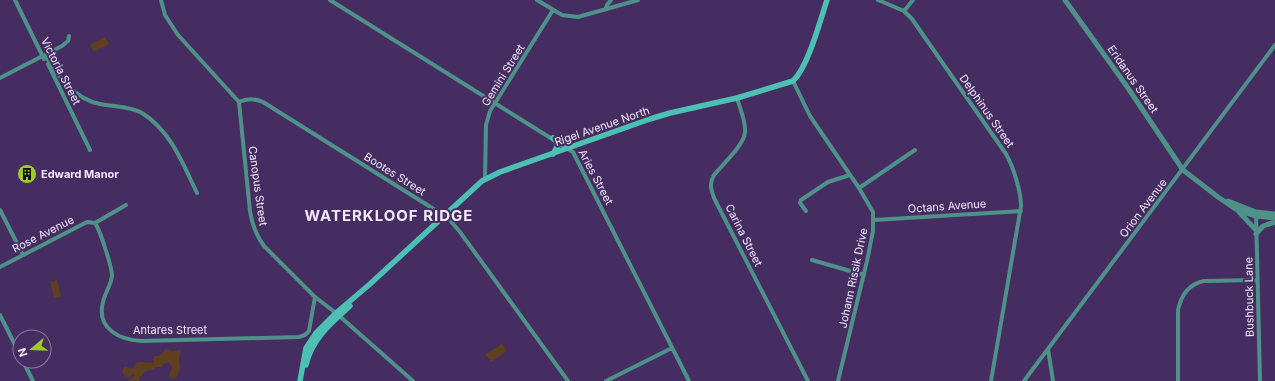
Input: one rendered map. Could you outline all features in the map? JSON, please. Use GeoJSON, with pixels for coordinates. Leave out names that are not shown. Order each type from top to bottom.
{"type":"FeatureCollection","features":[{"type":"Feature","properties":{"kind":"main road"},"geometry":{"type":"LineString","coordinates":[[793,81],[798,77],[805,62],[827,0]]}},
{"type":"Feature","properties":{"kind":"main road","name":"Rigel Avenue North"},"geometry":{"type":"LineString","coordinates":[[303,381],[307,361],[319,336],[370,284],[470,190],[485,179],[500,172],[670,113],[737,98],[793,81]]}},
{"type":"Feature","properties":{"kind":"main road"},"geometry":{"type":"LineString","coordinates":[[553,138],[558,145],[553,154]]}},
{"type":"Feature","properties":{"kind":"main road","name":"Rigel Avenue North"},"geometry":{"type":"LineString","coordinates":[[300,381],[308,345],[316,333],[338,315]]}},
{"type":"Feature","properties":{"kind":"street","name":"Victoria Street"},"geometry":{"type":"LineString","coordinates":[[15,0],[44,55],[90,150]]}},
{"type":"Feature","properties":{"kind":"street"},"geometry":{"type":"LineString","coordinates":[[161,0],[165,15],[178,35],[239,102]]}},
{"type":"Feature","properties":{"kind":"street","name":"Aries Street"},"geometry":{"type":"LineString","coordinates":[[330,0],[569,148],[577,157],[689,381]]}},
{"type":"Feature","properties":{"kind":"street"},"geometry":{"type":"LineString","coordinates":[[537,0],[567,16],[578,17],[638,0]]}},
{"type":"Feature","properties":{"kind":"street"},"geometry":{"type":"LineString","coordinates":[[606,8],[611,0]]}},
{"type":"Feature","properties":{"kind":"street","name":"Delphinus Street"},"geometry":{"type":"LineString","coordinates":[[878,0],[904,11],[917,25],[1006,154],[1011,164],[1020,196],[1021,210],[991,381]]}},
{"type":"Feature","properties":{"kind":"street"},"geometry":{"type":"LineString","coordinates":[[904,11],[913,0]]}},
{"type":"Feature","properties":{"kind":"street","name":"Eridanus Street"},"geometry":{"type":"LineString","coordinates":[[1065,0],[1128,88],[1183,170],[1215,194]]}},
{"type":"Feature","properties":{"kind":"street","name":"Gemini Street"},"geometry":{"type":"LineString","coordinates":[[485,179],[486,125],[490,111],[554,10]]}},
{"type":"Feature","properties":{"kind":"street"},"geometry":{"type":"LineString","coordinates":[[0,78],[64,44],[68,41],[69,36]]}},
{"type":"Feature","properties":{"kind":"street","name":"Orion Avenue"},"geometry":{"type":"LineString","coordinates":[[1024,381],[1275,45]]}},
{"type":"Feature","properties":{"kind":"street"},"geometry":{"type":"LineString","coordinates":[[44,55],[58,75],[73,91],[100,104],[120,106],[135,110],[154,124],[172,143],[197,193]]}},
{"type":"Feature","properties":{"kind":"street","name":"Johann Rissik Drive"},"geometry":{"type":"LineString","coordinates":[[793,81],[810,116],[871,206],[874,220],[864,275],[838,381]]}},
{"type":"Feature","properties":{"kind":"street","name":"Carina Street"},"geometry":{"type":"LineString","coordinates":[[737,98],[745,125],[745,134],[740,144],[714,175],[711,187],[714,198],[808,381]]}},
{"type":"Feature","properties":{"kind":"street","name":"Bootes Street"},"geometry":{"type":"LineString","coordinates":[[239,102],[249,99],[263,102],[444,215],[460,232],[568,381]]}},
{"type":"Feature","properties":{"kind":"street","name":"Canopus Street"},"geometry":{"type":"LineString","coordinates":[[239,102],[250,211],[255,232],[264,246],[315,297],[338,315],[413,381]]}},
{"type":"Feature","properties":{"kind":"street"},"geometry":{"type":"LineString","coordinates":[[859,188],[915,150]]}},
{"type":"Feature","properties":{"kind":"street"},"geometry":{"type":"LineString","coordinates":[[806,211],[800,203],[801,200],[828,182],[850,175]]}},
{"type":"Feature","properties":{"kind":"street"},"geometry":{"type":"LineString","coordinates":[[1215,194],[1237,210],[1256,232],[1263,226],[1275,222]]}},
{"type":"Feature","properties":{"kind":"street"},"geometry":{"type":"LineString","coordinates":[[1215,194],[1256,214],[1275,214]]}},
{"type":"Feature","properties":{"kind":"street"},"geometry":{"type":"LineString","coordinates":[[95,224],[126,205]]}},
{"type":"Feature","properties":{"kind":"street"},"geometry":{"type":"LineString","coordinates":[[0,210],[23,255]]}},
{"type":"Feature","properties":{"kind":"street","name":"Octans Avenue"},"geometry":{"type":"LineString","coordinates":[[874,220],[1021,210]]}},
{"type":"Feature","properties":{"kind":"street"},"geometry":{"type":"LineString","coordinates":[[1237,210],[1275,218]]}},
{"type":"Feature","properties":{"kind":"street","name":"Bushbuck Lane"},"geometry":{"type":"LineString","coordinates":[[1256,214],[1260,381]]}},
{"type":"Feature","properties":{"kind":"street","name":"Rose Avenue"},"geometry":{"type":"LineString","coordinates":[[0,267],[87,222],[95,224]]}},
{"type":"Feature","properties":{"kind":"street","name":"Antares Street"},"geometry":{"type":"LineString","coordinates":[[95,224],[100,232],[112,272],[111,280],[103,304],[102,316],[108,328],[113,333],[123,338],[142,341],[294,338],[307,334],[309,331],[315,297]]}},
{"type":"Feature","properties":{"kind":"street"},"geometry":{"type":"LineString","coordinates":[[812,260],[864,275]]}},
{"type":"Feature","properties":{"kind":"street"},"geometry":{"type":"LineString","coordinates":[[1178,381],[1178,310],[1182,299],[1191,287],[1199,282],[1258,280]]}},
{"type":"Feature","properties":{"kind":"street"},"geometry":{"type":"LineString","coordinates":[[0,315],[12,339]]}},
{"type":"Feature","properties":{"kind":"street"},"geometry":{"type":"LineString","coordinates":[[606,381],[672,348]]}},
{"type":"Feature","properties":{"kind":"street"},"geometry":{"type":"LineString","coordinates":[[1048,349],[1053,381]]}},
{"type":"Feature","properties":{"kind":"street"},"geometry":{"type":"LineString","coordinates":[[27,369],[33,381]]}},
{"type":"Feature","properties":{"kind":"shaded area"},"geometry":{"type":"Polygon","coordinates":[[[105,37],[109,44],[94,52],[90,45],[105,37]]]}},
{"type":"Feature","properties":{"kind":"shaded area"},"geometry":{"type":"Polygon","coordinates":[[[57,280],[61,297],[54,298],[50,282],[57,280]]]}},
{"type":"Feature","properties":{"kind":"shaded area"},"geometry":{"type":"Polygon","coordinates":[[[502,344],[507,351],[491,362],[486,354],[502,344]]]}},
{"type":"Feature","properties":{"kind":"shaded area"},"geometry":{"type":"Polygon","coordinates":[[[166,349],[181,351],[179,358],[180,367],[177,378],[172,379],[169,376],[172,367],[169,362],[161,367],[156,367],[152,370],[144,372],[139,381],[128,381],[135,375],[133,374],[129,377],[125,377],[122,372],[125,366],[132,369],[137,362],[154,363],[154,356],[159,356],[166,349]]]}},
{"type":"Feature","properties":{"kind":"place","name":"Edward Manor"},"geometry":{"type":"Point","coordinates":[27,174]}},
{"type":"Feature","properties":{"kind":"district","name":"WATERKLOOF RIDGE"},"geometry":{"type":"Point","coordinates":[389,216]}}]}
